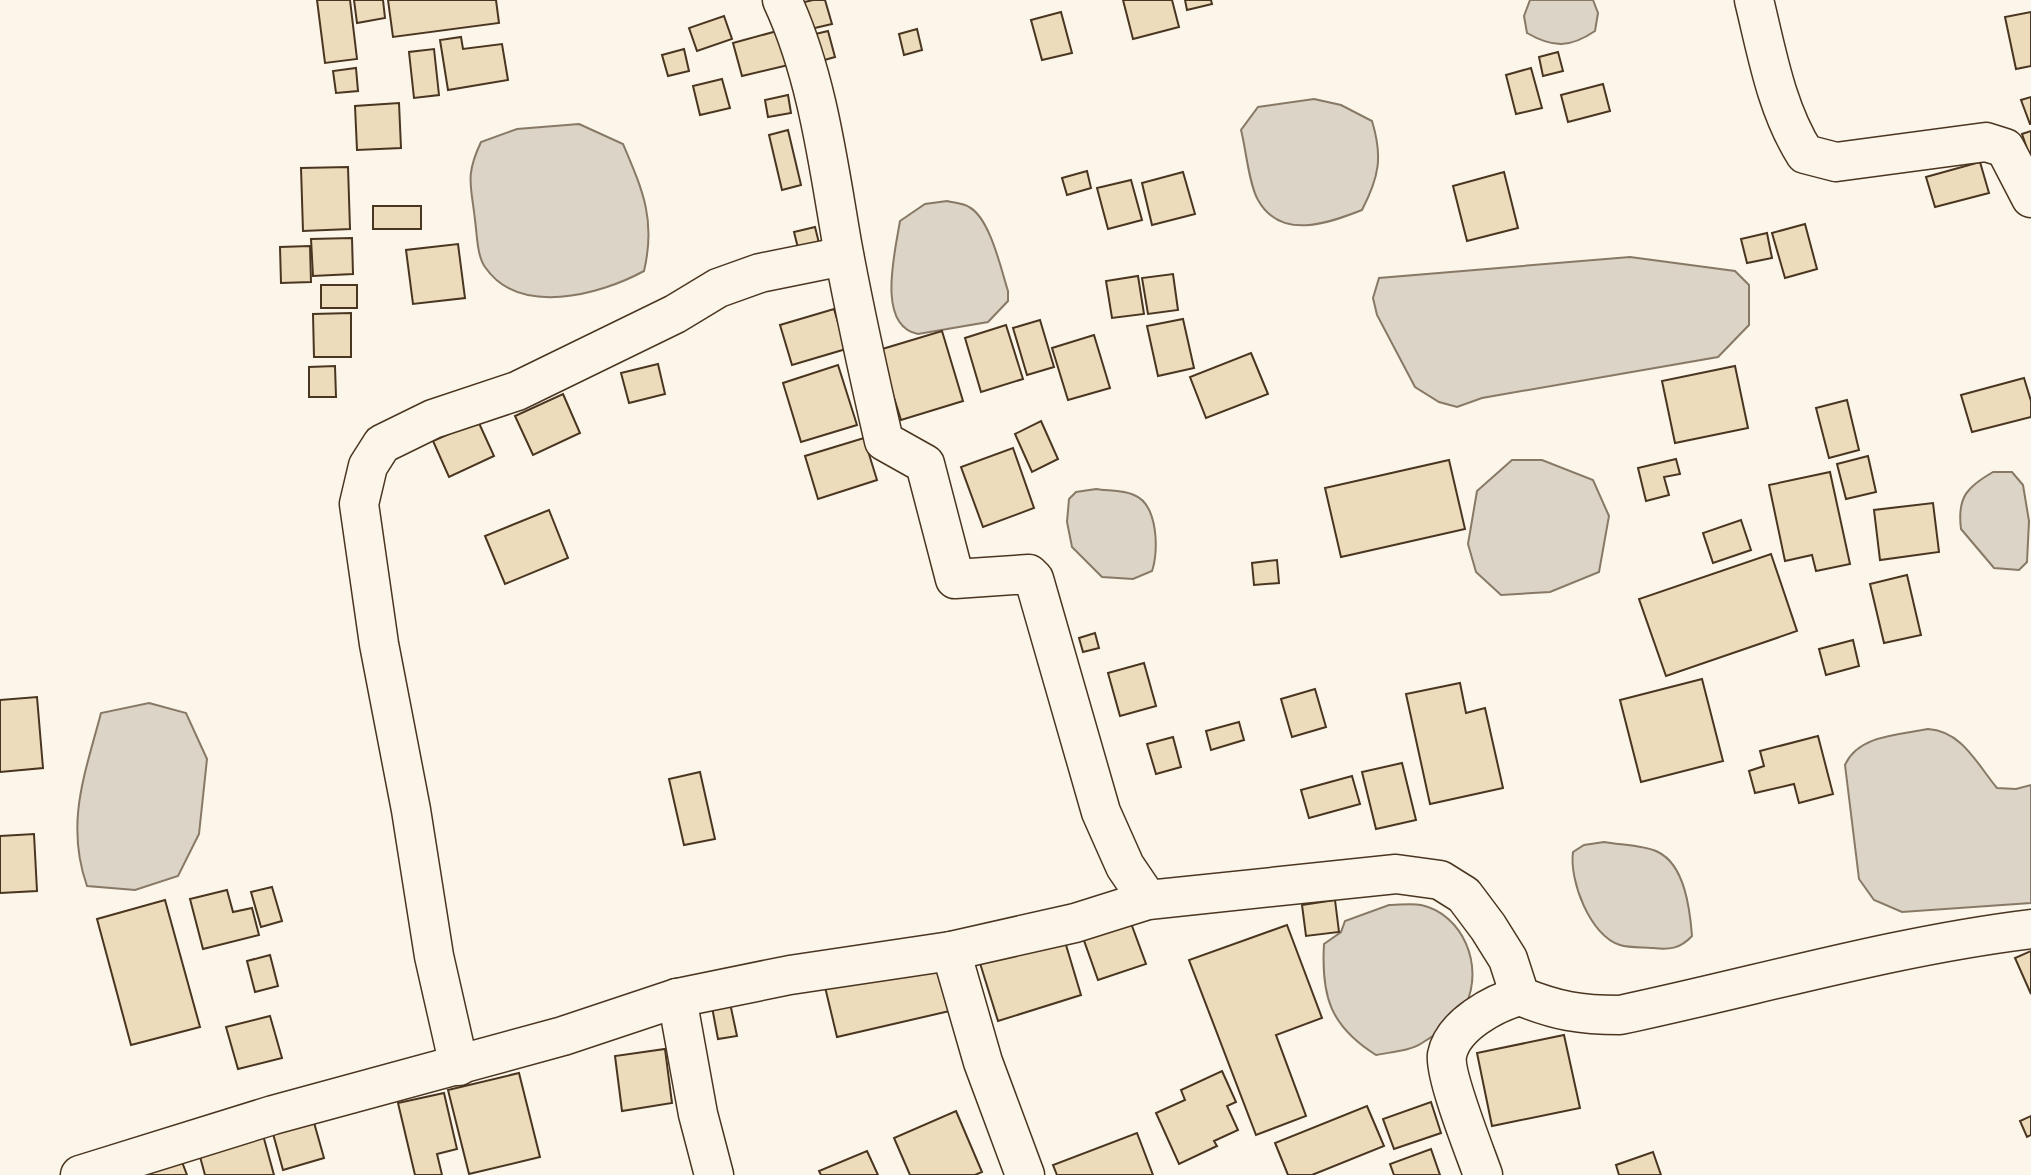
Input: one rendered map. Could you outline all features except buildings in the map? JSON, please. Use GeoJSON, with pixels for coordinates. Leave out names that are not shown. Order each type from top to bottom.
{"type":"FeatureCollection","features":[{"type":"Feature","properties":{"kind":"street"},"geometry":{"type":"LineString","coordinates":[[782,0],[795,28],[806,65],[825,146],[844,256],[884,441],[925,464],[955,579],[1017,572],[1029,573],[1034,579],[1101,811],[1125,866],[1148,900]]}},
{"type":"Feature","properties":{"kind":"street"},"geometry":{"type":"LineString","coordinates":[[1754,0],[1778,95],[1790,130],[1805,154],[1836,162],[1986,142],[2005,148],[2031,198]]}},
{"type":"Feature","properties":{"kind":"street"},"geometry":{"type":"LineString","coordinates":[[459,1066],[434,956],[411,810],[379,644],[359,504],[368,466],[382,444],[433,419],[517,391],[676,314],[718,288],[760,273],[844,256]]}},
{"type":"Feature","properties":{"kind":"street"},"geometry":{"type":"LineString","coordinates":[[80,1175],[273,1115],[459,1066],[677,998],[790,975],[951,951],[1075,923],[1148,900],[1396,874],[1440,880],[1464,895],[1488,927],[1508,959],[1520,996]]}},
{"type":"Feature","properties":{"kind":"street"},"geometry":{"type":"LineString","coordinates":[[1483,1175],[1451,1076],[1447,1054],[1456,1037],[1473,1020],[1504,1001],[1520,996],[1553,1010],[1580,1015],[1620,1015],[1859,959],[1974,936],[2031,929]]}},
{"type":"Feature","properties":{"kind":"street"},"geometry":{"type":"LineString","coordinates":[[951,951],[984,1062],[1025,1175]]}},
{"type":"Feature","properties":{"kind":"street"},"geometry":{"type":"LineString","coordinates":[[677,998],[698,1114],[713,1175]]}},
{"type":"Feature","properties":{"kind":"shaded area"},"geometry":{"type":"Polygon","coordinates":[[[1530,0],[1593,0],[1598,13],[1595,31],[1577,41],[1561,44],[1536,38],[1527,33],[1524,16],[1530,0]]]}},
{"type":"Feature","properties":{"kind":"shaded area"},"geometry":{"type":"Polygon","coordinates":[[[1314,99],[1341,105],[1372,121],[1378,167],[1362,210],[1321,223],[1292,225],[1279,221],[1268,213],[1258,200],[1250,176],[1241,130],[1258,107],[1314,99]]]}},
{"type":"Feature","properties":{"kind":"shaded area"},"geometry":{"type":"Polygon","coordinates":[[[579,124],[623,144],[646,206],[649,236],[644,271],[605,288],[561,297],[539,297],[518,292],[500,283],[485,267],[480,257],[471,180],[476,154],[481,142],[517,129],[579,124]]]}},
{"type":"Feature","properties":{"kind":"shaded area"},"geometry":{"type":"Polygon","coordinates":[[[947,201],[969,207],[983,222],[998,258],[1008,291],[1008,301],[988,322],[918,334],[905,328],[897,317],[893,303],[892,268],[900,221],[925,204],[947,201]]]}},
{"type":"Feature","properties":{"kind":"shaded area"},"geometry":{"type":"Polygon","coordinates":[[[1630,257],[1735,271],[1749,285],[1749,325],[1718,357],[1482,398],[1457,407],[1439,402],[1415,387],[1377,315],[1373,298],[1379,278],[1630,257]]]}},
{"type":"Feature","properties":{"kind":"shaded area"},"geometry":{"type":"Polygon","coordinates":[[[1512,460],[1542,460],[1593,480],[1609,516],[1599,572],[1550,592],[1501,595],[1476,572],[1468,544],[1477,491],[1512,460]]]}},
{"type":"Feature","properties":{"kind":"shaded area"},"geometry":{"type":"Polygon","coordinates":[[[1993,472],[2012,472],[2023,485],[2029,521],[2027,562],[2019,570],[1994,568],[1961,529],[1961,509],[1966,494],[1976,483],[1993,472]]]}},
{"type":"Feature","properties":{"kind":"shaded area"},"geometry":{"type":"Polygon","coordinates":[[[1096,489],[1130,493],[1142,500],[1148,508],[1156,541],[1152,571],[1133,579],[1102,577],[1072,547],[1067,522],[1069,499],[1076,492],[1096,489]]]}},
{"type":"Feature","properties":{"kind":"shaded area"},"geometry":{"type":"Polygon","coordinates":[[[149,703],[186,713],[207,759],[199,834],[178,876],[135,890],[87,886],[78,841],[78,820],[84,778],[101,713],[149,703]]]}},
{"type":"Feature","properties":{"kind":"shaded area"},"geometry":{"type":"Polygon","coordinates":[[[1928,729],[1940,731],[1959,742],[1997,788],[2016,789],[2031,785],[2031,903],[1902,912],[1874,900],[1859,879],[1845,765],[1851,755],[1869,742],[1928,729]]]}},
{"type":"Feature","properties":{"kind":"shaded area"},"geometry":{"type":"Polygon","coordinates":[[[1604,842],[1646,848],[1667,858],[1680,877],[1684,889],[1692,936],[1688,940],[1669,949],[1628,947],[1609,940],[1599,931],[1578,891],[1574,877],[1573,852],[1584,845],[1604,842]]]}},
{"type":"Feature","properties":{"kind":"shaded area"},"geometry":{"type":"Polygon","coordinates":[[[1389,905],[1421,905],[1436,910],[1448,919],[1458,930],[1471,958],[1471,989],[1466,1004],[1447,1026],[1417,1046],[1376,1055],[1348,1033],[1332,1008],[1324,979],[1324,944],[1341,932],[1345,921],[1389,905]]]}}]}
